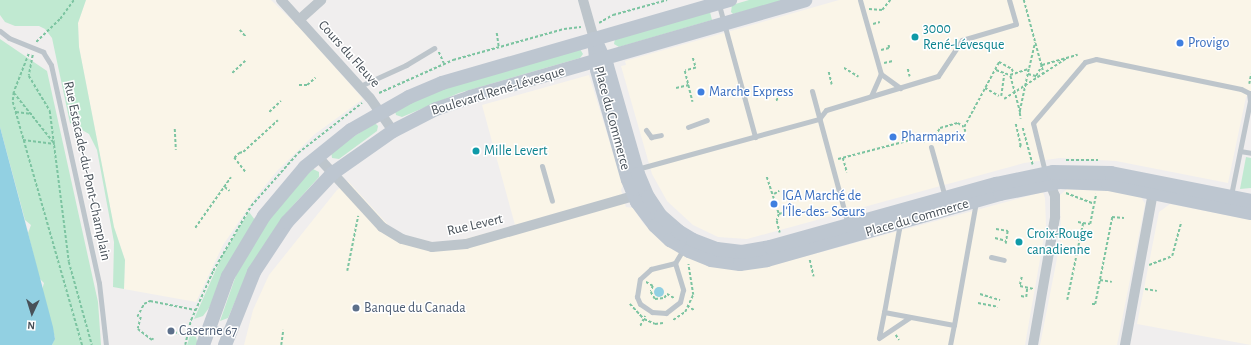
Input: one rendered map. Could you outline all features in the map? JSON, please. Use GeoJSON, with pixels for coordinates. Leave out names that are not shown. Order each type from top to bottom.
{"type":"FeatureCollection","features":[{"type":"Feature","properties":{"kind":"street","name":"Cours du Fleuve"},"geometry":{"type":"LineString","coordinates":[[281,0],[360,86],[381,112],[393,131]]}},
{"type":"Feature","properties":{"kind":"street"},"geometry":{"type":"LineString","coordinates":[[299,20],[321,0]]}},
{"type":"Feature","properties":{"kind":"street"},"geometry":{"type":"LineString","coordinates":[[583,0],[594,39]]}},
{"type":"Feature","properties":{"kind":"street","name":"Boulevard René-Lévesque"},"geometry":{"type":"LineString","coordinates":[[227,338],[250,280],[274,238],[302,204],[333,173],[393,131],[452,103],[805,0]]}},
{"type":"Feature","properties":{"kind":"street","name":"Boulevard René-Lévesque"},"geometry":{"type":"LineString","coordinates":[[203,345],[223,287],[244,246],[280,194],[317,156],[340,138],[381,112],[442,83],[724,2]]}},
{"type":"Feature","properties":{"kind":"street","name":"Place du Commerce"},"geometry":{"type":"LineString","coordinates":[[594,39],[639,194],[687,244],[717,249],[749,251],[850,231],[897,224],[947,203],[976,202],[1043,174]]}},
{"type":"Feature","properties":{"kind":"street","name":"Place du Commerce"},"geometry":{"type":"LineString","coordinates":[[600,60],[637,169],[639,194]]}},
{"type":"Feature","properties":{"kind":"street","name":"Rue Levert"},"geometry":{"type":"LineString","coordinates":[[317,156],[376,222],[396,236],[425,246],[449,247],[639,194]]}},
{"type":"Feature","properties":{"kind":"street","name":"Place du Commerce"},"geometry":{"type":"LineString","coordinates":[[850,231],[1043,174],[1097,172],[1154,187],[1230,202],[1251,201]]}},
{"type":"Feature","properties":{"kind":"street"},"geometry":{"type":"LineString","coordinates":[[1033,345],[1056,217],[1055,196],[1043,174]]}},
{"type":"Feature","properties":{"kind":"street"},"geometry":{"type":"LineString","coordinates":[[1125,345],[1154,187]]}},
{"type":"Feature","properties":{"kind":"street","name":"Place du Commerce"},"geometry":{"type":"LineString","coordinates":[[1230,202],[1251,212]]}},
{"type":"Feature","properties":{"kind":"lane"},"geometry":{"type":"LineString","coordinates":[[860,0],[881,74],[900,88]]}},
{"type":"Feature","properties":{"kind":"lane"},"geometry":{"type":"LineString","coordinates":[[637,169],[819,119],[826,110],[941,75],[960,42],[965,38],[1016,24],[1009,0]]}},
{"type":"Feature","properties":{"kind":"lane"},"geometry":{"type":"LineString","coordinates":[[724,2],[724,23],[755,137]]}},
{"type":"Feature","properties":{"kind":"lane","name":"Rue Estacade-du-Pont-Champlain"},"geometry":{"type":"LineString","coordinates":[[0,31],[9,38],[46,55],[52,65],[99,283],[106,345]]}},
{"type":"Feature","properties":{"kind":"lane"},"geometry":{"type":"LineString","coordinates":[[360,86],[437,50]]}},
{"type":"Feature","properties":{"kind":"lane"},"geometry":{"type":"LineString","coordinates":[[1043,174],[1033,123],[1084,63],[1096,59],[1242,89],[1250,92],[1250,101],[1230,202]]}},
{"type":"Feature","properties":{"kind":"lane"},"geometry":{"type":"LineString","coordinates":[[871,96],[881,74]]}},
{"type":"Feature","properties":{"kind":"lane"},"geometry":{"type":"LineString","coordinates":[[812,91],[850,231]]}},
{"type":"Feature","properties":{"kind":"lane"},"geometry":{"type":"LineString","coordinates":[[688,128],[707,120]]}},
{"type":"Feature","properties":{"kind":"lane"},"geometry":{"type":"LineString","coordinates":[[646,130],[651,137],[661,135]]}},
{"type":"Feature","properties":{"kind":"lane"},"geometry":{"type":"LineString","coordinates":[[931,148],[947,203]]}},
{"type":"Feature","properties":{"kind":"lane"},"geometry":{"type":"LineString","coordinates":[[1240,151],[1251,153]]}},
{"type":"Feature","properties":{"kind":"lane"},"geometry":{"type":"LineString","coordinates":[[542,166],[552,201]]}},
{"type":"Feature","properties":{"kind":"lane"},"geometry":{"type":"LineString","coordinates":[[950,345],[976,202]]}},
{"type":"Feature","properties":{"kind":"lane"},"geometry":{"type":"LineString","coordinates":[[878,345],[899,229],[897,224]]}},
{"type":"Feature","properties":{"kind":"lane"},"geometry":{"type":"LineString","coordinates":[[675,263],[683,290],[680,302],[666,313],[652,312],[640,304],[637,297],[640,280],[651,269],[675,263],[687,244]]}},
{"type":"Feature","properties":{"kind":"lane"},"geometry":{"type":"LineString","coordinates":[[991,257],[1004,260]]}},
{"type":"Feature","properties":{"kind":"lane"},"geometry":{"type":"LineString","coordinates":[[884,312],[954,325]]}},
{"type":"Feature","properties":{"kind":"lane"},"geometry":{"type":"LineString","coordinates":[[879,338],[910,317]]}},
{"type":"Feature","properties":{"kind":"lane"},"geometry":{"type":"LineString","coordinates":[[209,326],[227,338]]}},
{"type":"Feature","properties":{"kind":"path"},"geometry":{"type":"LineString","coordinates":[[600,23],[613,15],[667,0]]}},
{"type":"Feature","properties":{"kind":"path"},"geometry":{"type":"LineString","coordinates":[[869,9],[882,10],[890,0]]}},
{"type":"Feature","properties":{"kind":"path"},"geometry":{"type":"LineString","coordinates":[[1024,0],[1044,74]]}},
{"type":"Feature","properties":{"kind":"path"},"geometry":{"type":"LineString","coordinates":[[873,24],[880,22]]}},
{"type":"Feature","properties":{"kind":"path"},"geometry":{"type":"LineString","coordinates":[[377,94],[444,63],[566,28],[580,28]]}},
{"type":"Feature","properties":{"kind":"path"},"geometry":{"type":"LineString","coordinates":[[240,30],[246,37]]}},
{"type":"Feature","properties":{"kind":"path"},"geometry":{"type":"LineString","coordinates":[[497,33],[499,47]]}},
{"type":"Feature","properties":{"kind":"path"},"geometry":{"type":"LineString","coordinates":[[1020,113],[1036,41]]}},
{"type":"Feature","properties":{"kind":"path"},"geometry":{"type":"LineString","coordinates":[[880,50],[889,48],[888,44]]}},
{"type":"Feature","properties":{"kind":"path"},"geometry":{"type":"LineString","coordinates":[[34,49],[29,76],[48,105],[55,145],[69,262],[92,345]]}},
{"type":"Feature","properties":{"kind":"path"},"geometry":{"type":"LineString","coordinates":[[437,50],[444,63]]}},
{"type":"Feature","properties":{"kind":"path"},"geometry":{"type":"LineString","coordinates":[[1036,76],[1042,64],[1078,55]]}},
{"type":"Feature","properties":{"kind":"path"},"geometry":{"type":"LineString","coordinates":[[693,58],[696,68],[685,71],[693,102]]}},
{"type":"Feature","properties":{"kind":"path"},"geometry":{"type":"LineString","coordinates":[[1004,98],[1067,58]]}},
{"type":"Feature","properties":{"kind":"path"},"geometry":{"type":"LineString","coordinates":[[232,73],[245,61]]}},
{"type":"Feature","properties":{"kind":"path"},"geometry":{"type":"LineString","coordinates":[[884,63],[893,61]]}},
{"type":"Feature","properties":{"kind":"path"},"geometry":{"type":"LineString","coordinates":[[965,132],[964,126],[999,62],[1012,69],[1014,74]]}},
{"type":"Feature","properties":{"kind":"path"},"geometry":{"type":"LineString","coordinates":[[844,68],[860,77]]}},
{"type":"Feature","properties":{"kind":"path"},"geometry":{"type":"LineString","coordinates":[[908,69],[911,79]]}},
{"type":"Feature","properties":{"kind":"path"},"geometry":{"type":"LineString","coordinates":[[995,70],[1004,75],[1010,75],[1029,69]]}},
{"type":"Feature","properties":{"kind":"path"},"geometry":{"type":"LineString","coordinates":[[829,72],[832,85]]}},
{"type":"Feature","properties":{"kind":"path"},"geometry":{"type":"LineString","coordinates":[[1028,74],[1039,77]]}},
{"type":"Feature","properties":{"kind":"path"},"geometry":{"type":"LineString","coordinates":[[1249,85],[1251,74]]}},
{"type":"Feature","properties":{"kind":"path"},"geometry":{"type":"LineString","coordinates":[[985,88],[1000,96],[1004,75]]}},
{"type":"Feature","properties":{"kind":"path"},"geometry":{"type":"LineString","coordinates":[[1010,75],[1013,93],[1021,119]]}},
{"type":"Feature","properties":{"kind":"path"},"geometry":{"type":"LineString","coordinates":[[299,85],[307,85],[315,78]]}},
{"type":"Feature","properties":{"kind":"path"},"geometry":{"type":"LineString","coordinates":[[676,88],[689,85]]}},
{"type":"Feature","properties":{"kind":"path"},"geometry":{"type":"LineString","coordinates":[[776,101],[781,91]]}},
{"type":"Feature","properties":{"kind":"path"},"geometry":{"type":"LineString","coordinates":[[14,92],[55,145]]}},
{"type":"Feature","properties":{"kind":"path"},"geometry":{"type":"LineString","coordinates":[[269,112],[281,101]]}},
{"type":"Feature","properties":{"kind":"path"},"geometry":{"type":"LineString","coordinates":[[185,345],[195,310],[233,232],[270,182],[284,167],[315,137],[364,101]]}},
{"type":"Feature","properties":{"kind":"path"},"geometry":{"type":"LineString","coordinates":[[13,102],[23,140],[41,195],[82,345]]}},
{"type":"Feature","properties":{"kind":"path"},"geometry":{"type":"LineString","coordinates":[[16,112],[32,114]]}},
{"type":"Feature","properties":{"kind":"path"},"geometry":{"type":"LineString","coordinates":[[245,172],[234,158],[239,153],[243,152],[278,120]]}},
{"type":"Feature","properties":{"kind":"path"},"geometry":{"type":"LineString","coordinates":[[836,159],[918,138],[924,142],[934,139],[940,128],[958,123],[964,126]]}},
{"type":"Feature","properties":{"kind":"path"},"geometry":{"type":"LineString","coordinates":[[1016,124],[1021,145],[1020,148]]}},
{"type":"Feature","properties":{"kind":"path"},"geometry":{"type":"LineString","coordinates":[[1023,128],[1043,174]]}},
{"type":"Feature","properties":{"kind":"path"},"geometry":{"type":"LineString","coordinates":[[175,129],[176,150]]}},
{"type":"Feature","properties":{"kind":"path"},"geometry":{"type":"LineString","coordinates":[[23,140],[55,145]]}},
{"type":"Feature","properties":{"kind":"path"},"geometry":{"type":"LineString","coordinates":[[843,158],[846,172]]}},
{"type":"Feature","properties":{"kind":"path"},"geometry":{"type":"LineString","coordinates":[[284,167],[288,171]]}},
{"type":"Feature","properties":{"kind":"path"},"geometry":{"type":"LineString","coordinates":[[195,228],[231,176]]}},
{"type":"Feature","properties":{"kind":"path"},"geometry":{"type":"LineString","coordinates":[[767,177],[774,194],[779,214],[777,221],[781,237]]}},
{"type":"Feature","properties":{"kind":"path"},"geometry":{"type":"LineString","coordinates":[[270,182],[276,184]]}},
{"type":"Feature","properties":{"kind":"path"},"geometry":{"type":"LineString","coordinates":[[224,187],[230,191]]}},
{"type":"Feature","properties":{"kind":"path"},"geometry":{"type":"LineString","coordinates":[[1078,222],[1090,224],[1097,188]]}},
{"type":"Feature","properties":{"kind":"path"},"geometry":{"type":"LineString","coordinates":[[1062,189],[1068,195],[1090,200],[1095,198]]}},
{"type":"Feature","properties":{"kind":"path"},"geometry":{"type":"LineString","coordinates":[[774,194],[778,191]]}},
{"type":"Feature","properties":{"kind":"path"},"geometry":{"type":"LineString","coordinates":[[1090,200],[1090,203],[1094,204]]}},
{"type":"Feature","properties":{"kind":"path"},"geometry":{"type":"LineString","coordinates":[[347,271],[362,206]]}},
{"type":"Feature","properties":{"kind":"path"},"geometry":{"type":"LineString","coordinates":[[779,214],[785,212]]}},
{"type":"Feature","properties":{"kind":"path"},"geometry":{"type":"LineString","coordinates":[[1092,304],[1095,304],[1112,217],[1124,218]]}},
{"type":"Feature","properties":{"kind":"path"},"geometry":{"type":"LineString","coordinates":[[1148,265],[1172,256],[1181,222]]}},
{"type":"Feature","properties":{"kind":"path"},"geometry":{"type":"LineString","coordinates":[[1067,300],[1083,223]]}},
{"type":"Feature","properties":{"kind":"path"},"geometry":{"type":"LineString","coordinates":[[996,229],[1008,231],[1006,244]]}},
{"type":"Feature","properties":{"kind":"path"},"geometry":{"type":"LineString","coordinates":[[776,235],[781,234]]}},
{"type":"Feature","properties":{"kind":"path"},"geometry":{"type":"LineString","coordinates":[[995,238],[1007,239]]}},
{"type":"Feature","properties":{"kind":"path"},"geometry":{"type":"LineString","coordinates":[[808,254],[814,277]]}},
{"type":"Feature","properties":{"kind":"path"},"geometry":{"type":"LineString","coordinates":[[1022,277],[1020,286],[1036,289]]}},
{"type":"Feature","properties":{"kind":"path"},"geometry":{"type":"LineString","coordinates":[[1100,280],[1112,282]]}},
{"type":"Feature","properties":{"kind":"path"},"geometry":{"type":"LineString","coordinates":[[644,281],[653,286],[651,292],[655,298]]}},
{"type":"Feature","properties":{"kind":"path"},"geometry":{"type":"LineString","coordinates":[[1021,296],[1026,297],[1028,288]]}},
{"type":"Feature","properties":{"kind":"path"},"geometry":{"type":"LineString","coordinates":[[1143,289],[1157,291]]}},
{"type":"Feature","properties":{"kind":"path"},"geometry":{"type":"LineString","coordinates":[[655,298],[664,298],[667,294],[676,299]]}},
{"type":"Feature","properties":{"kind":"path"},"geometry":{"type":"LineString","coordinates":[[980,294],[1000,300]]}},
{"type":"Feature","properties":{"kind":"path"},"geometry":{"type":"LineString","coordinates":[[653,302],[655,298]]}},
{"type":"Feature","properties":{"kind":"path"},"geometry":{"type":"LineString","coordinates":[[137,317],[144,304],[152,302],[195,310]]}},
{"type":"Feature","properties":{"kind":"path"},"geometry":{"type":"LineString","coordinates":[[978,303],[998,307]]}},
{"type":"Feature","properties":{"kind":"path"},"geometry":{"type":"LineString","coordinates":[[630,304],[644,319],[655,324],[663,323]]}},
{"type":"Feature","properties":{"kind":"path"},"geometry":{"type":"LineString","coordinates":[[684,304],[694,310]]}},
{"type":"Feature","properties":{"kind":"path"},"geometry":{"type":"LineString","coordinates":[[640,326],[646,314]]}},
{"type":"Feature","properties":{"kind":"path"},"geometry":{"type":"LineString","coordinates":[[140,317],[138,329],[152,340],[153,338]]}},
{"type":"Feature","properties":{"kind":"path"},"geometry":{"type":"LineString","coordinates":[[281,345],[284,330]]}},
{"type":"Feature","properties":{"kind":"path"},"geometry":{"type":"LineString","coordinates":[[174,332],[187,335]]}},
{"type":"Feature","properties":{"kind":"path"},"geometry":{"type":"LineString","coordinates":[[895,334],[899,340]]}},
{"type":"Feature","properties":{"kind":"shaded area"},"geometry":{"type":"Polygon","coordinates":[[[86,0],[271,0],[303,31],[363,99],[315,134],[277,171],[255,198],[223,245],[196,302],[124,289],[125,260],[114,227],[79,47],[78,23],[86,0]]]}},
{"type":"Feature","properties":{"kind":"shaded area"},"geometry":{"type":"Polygon","coordinates":[[[839,0],[1251,0],[1251,92],[1246,97],[1228,183],[1116,161],[1060,158],[1024,163],[747,239],[718,237],[693,225],[667,201],[652,174],[621,66],[626,65],[625,61],[839,0]]]}},
{"type":"Feature","properties":{"kind":"shaded area"},"geometry":{"type":"Polygon","coordinates":[[[589,75],[623,185],[621,190],[626,207],[633,208],[643,223],[663,243],[708,266],[744,270],[777,264],[1043,192],[1045,198],[1046,225],[1025,345],[244,345],[253,310],[269,275],[337,190],[348,181],[391,228],[403,235],[432,242],[450,243],[515,225],[482,105],[589,75]]]}},
{"type":"Feature","properties":{"kind":"shaded area"},"geometry":{"type":"Polygon","coordinates":[[[1067,189],[1110,191],[1141,197],[1145,204],[1117,345],[1040,345],[1061,238],[1060,195],[1067,189]]]}},
{"type":"Feature","properties":{"kind":"shaded area"},"geometry":{"type":"Polygon","coordinates":[[[1170,204],[1251,220],[1251,345],[1137,324],[1159,212],[1170,204]]]}},
{"type":"Feature","properties":{"kind":"green space"},"geometry":{"type":"Polygon","coordinates":[[[0,0],[86,0],[78,23],[79,47],[114,227],[125,260],[124,289],[113,287],[114,242],[97,150],[89,134],[70,123],[52,38],[45,29],[39,26],[15,26],[5,22],[0,15],[0,0]]]}},
{"type":"Feature","properties":{"kind":"green space"},"geometry":{"type":"Polygon","coordinates":[[[749,0],[785,0],[733,14],[731,12],[732,5],[749,0]]]}},
{"type":"Feature","properties":{"kind":"green space"},"geometry":{"type":"Polygon","coordinates":[[[710,12],[712,20],[619,47],[614,44],[615,39],[710,12]]]}},
{"type":"Feature","properties":{"kind":"green space"},"geometry":{"type":"Polygon","coordinates":[[[0,39],[47,71],[98,302],[101,345],[52,345],[55,338],[42,290],[44,283],[39,278],[28,233],[31,225],[25,220],[0,127],[0,39]]]}},
{"type":"Feature","properties":{"kind":"green space"},"geometry":{"type":"Polygon","coordinates":[[[580,49],[583,54],[580,58],[459,93],[402,117],[396,115],[395,111],[439,89],[580,49]]]}},
{"type":"Feature","properties":{"kind":"green space"},"geometry":{"type":"Polygon","coordinates":[[[375,123],[378,126],[377,131],[339,159],[332,158],[331,151],[375,123]]]}},
{"type":"Feature","properties":{"kind":"green space"},"geometry":{"type":"Polygon","coordinates":[[[1246,157],[1251,158],[1251,188],[1240,189],[1246,157]]]}},
{"type":"Feature","properties":{"kind":"green space"},"geometry":{"type":"Polygon","coordinates":[[[313,169],[319,172],[319,177],[288,211],[243,283],[228,318],[220,321],[242,258],[290,191],[313,169]]]}},
{"type":"Feature","properties":{"kind":"green space"},"geometry":{"type":"Polygon","coordinates":[[[249,212],[255,220],[209,308],[203,316],[194,319],[222,256],[249,212]]]}},
{"type":"Feature","properties":{"kind":"green space"},"geometry":{"type":"Polygon","coordinates":[[[191,332],[196,337],[198,345],[187,345],[191,332]]]}},
{"type":"Feature","properties":{"kind":"water"},"geometry":{"type":"Polygon","coordinates":[[[0,127],[53,327],[55,339],[52,345],[0,345],[0,127]]]}},
{"type":"Feature","properties":{"kind":"water"},"geometry":{"type":"Polygon","coordinates":[[[657,287],[661,287],[663,288],[663,296],[657,297],[654,294],[654,290],[657,287]]]}},
{"type":"Feature","properties":{"kind":"place","name":"3000 René-Lévesque"},"geometry":{"type":"Point","coordinates":[915,37]}},
{"type":"Feature","properties":{"kind":"place","name":"Provigo"},"geometry":{"type":"Point","coordinates":[1180,43]}},
{"type":"Feature","properties":{"kind":"place","name":"Marche Express"},"geometry":{"type":"Point","coordinates":[701,92]}},
{"type":"Feature","properties":{"kind":"place","name":"Pharmaprix"},"geometry":{"type":"Point","coordinates":[893,137]}},
{"type":"Feature","properties":{"kind":"place","name":"Mille Levert"},"geometry":{"type":"Point","coordinates":[476,151]}},
{"type":"Feature","properties":{"kind":"place","name":"IGA Marché de l'Île-des- Sœurs"},"geometry":{"type":"Point","coordinates":[774,204]}},
{"type":"Feature","properties":{"kind":"place","name":"Croix-Rouge canadienne"},"geometry":{"type":"Point","coordinates":[1019,242]}},
{"type":"Feature","properties":{"kind":"place","name":"Banque du Canada"},"geometry":{"type":"Point","coordinates":[356,308]}},
{"type":"Feature","properties":{"kind":"place","name":"Caserne 67"},"geometry":{"type":"Point","coordinates":[171,331]}}]}
